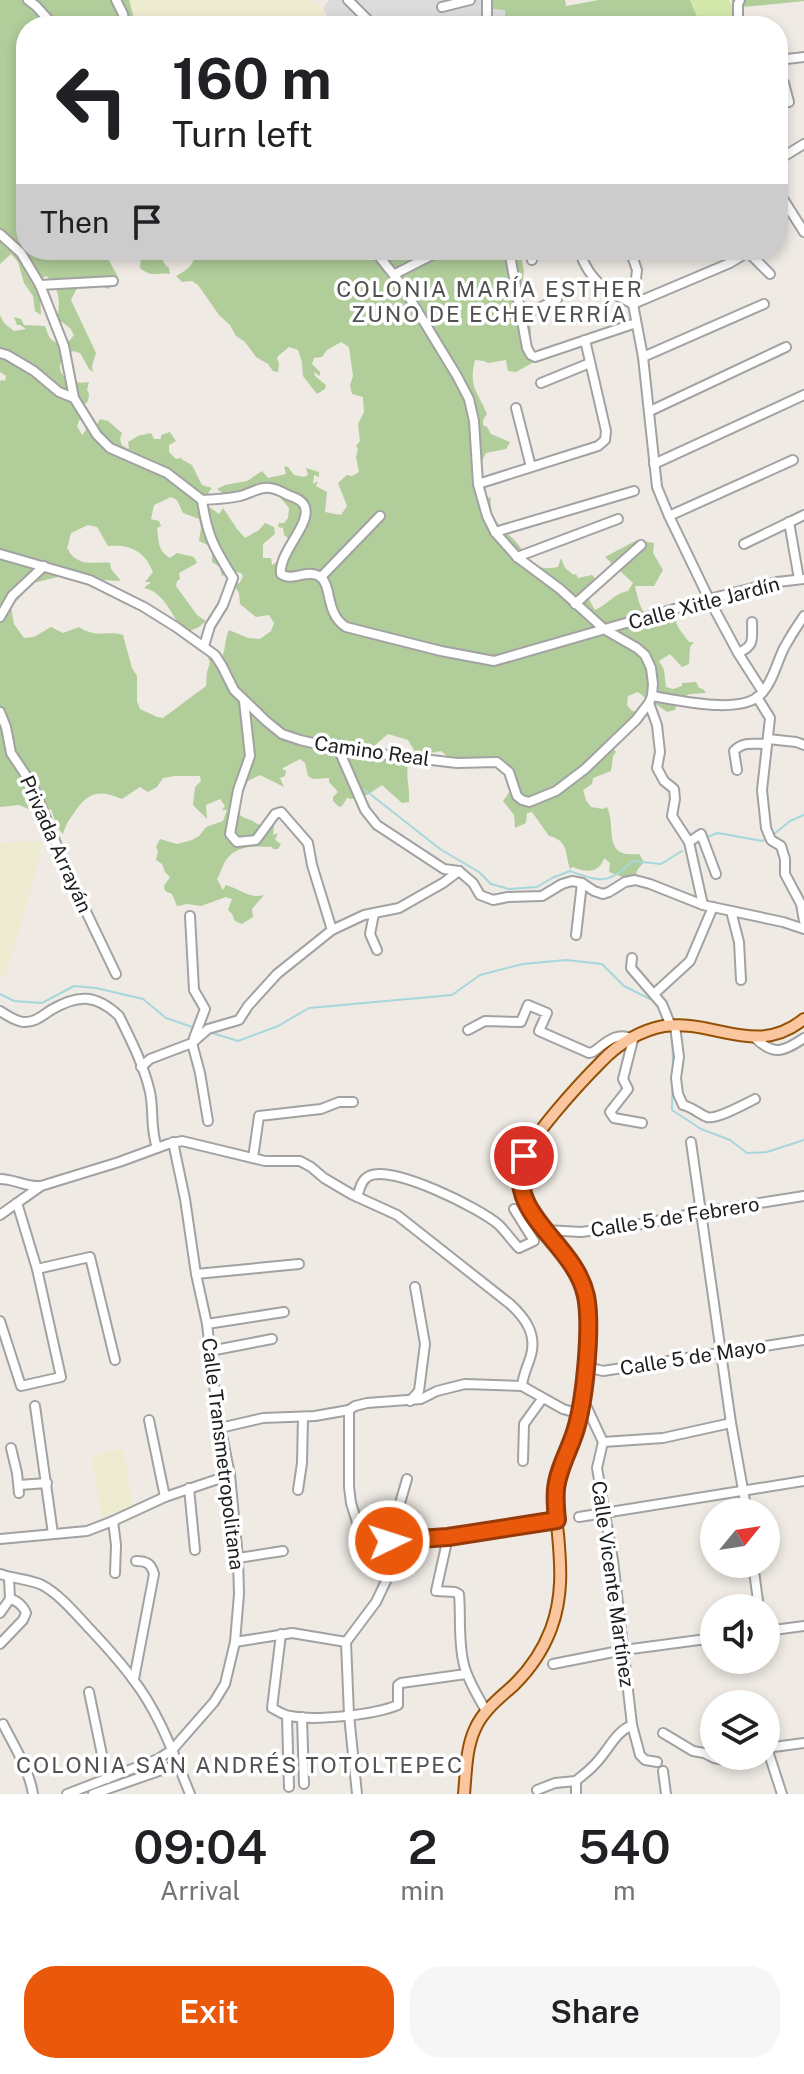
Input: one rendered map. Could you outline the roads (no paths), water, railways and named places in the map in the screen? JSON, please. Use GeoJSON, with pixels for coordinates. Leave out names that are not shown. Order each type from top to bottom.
{"type":"FeatureCollection","features":[{"type":"Feature","properties":{"kind":"main road"},"geometry":{"type":"LineString","coordinates":[[464,1794],[470,1742],[476,1725],[533,1663],[552,1626],[561,1585],[555,1498],[557,1479],[577,1428],[586,1361],[588,1317],[583,1284],[566,1254],[528,1207],[521,1191],[520,1174],[524,1156],[533,1140],[601,1061],[633,1037],[652,1029],[673,1026],[755,1038],[779,1034],[804,1019]]}},
{"type":"Feature","properties":{"kind":"street"},"geometry":{"type":"LineString","coordinates":[[28,0],[45,16]]}},
{"type":"Feature","properties":{"kind":"street"},"geometry":{"type":"LineString","coordinates":[[348,0],[364,16]]}},
{"type":"Feature","properties":{"kind":"street"},"geometry":{"type":"LineString","coordinates":[[442,7],[470,0]]}},
{"type":"Feature","properties":{"kind":"street"},"geometry":{"type":"LineString","coordinates":[[788,207],[804,232]]}},
{"type":"Feature","properties":{"kind":"street"},"geometry":{"type":"LineString","coordinates":[[0,234],[16,248]]}},
{"type":"Feature","properties":{"kind":"street"},"geometry":{"type":"LineString","coordinates":[[25,260],[40,285],[64,346],[74,398],[97,435],[110,448],[167,473],[202,500],[240,496],[265,487],[277,489],[304,505],[304,521],[283,557],[281,574],[288,578],[316,574],[321,577],[380,516]]}},
{"type":"Feature","properties":{"kind":"street"},"geometry":{"type":"LineString","coordinates":[[383,260],[395,274],[469,399],[474,421],[478,484],[495,532],[517,557],[551,581],[604,629],[645,655],[651,668],[651,700],[660,752],[657,768],[664,781],[674,789],[672,816],[689,842],[703,905]]}},
{"type":"Feature","properties":{"kind":"street"},"geometry":{"type":"LineString","coordinates":[[395,274],[422,260]]}},
{"type":"Feature","properties":{"kind":"street"},"geometry":{"type":"LineString","coordinates":[[511,260],[528,352],[535,357],[636,323]]}},
{"type":"Feature","properties":{"kind":"street"},"geometry":{"type":"LineString","coordinates":[[583,260],[597,282],[633,304],[735,260]]}},
{"type":"Feature","properties":{"kind":"street"},"geometry":{"type":"LineString","coordinates":[[634,260],[637,270],[633,304],[643,357],[657,487],[709,599],[770,718],[762,790],[770,838],[781,846],[785,874],[801,904],[804,921]]}},
{"type":"Feature","properties":{"kind":"street"},"geometry":{"type":"LineString","coordinates":[[756,260],[770,274]]}},
{"type":"Feature","properties":{"kind":"street"},"geometry":{"type":"LineString","coordinates":[[40,285],[113,281]]}},
{"type":"Feature","properties":{"kind":"street"},"geometry":{"type":"LineString","coordinates":[[521,317],[557,299]]}},
{"type":"Feature","properties":{"kind":"street"},"geometry":{"type":"LineString","coordinates":[[643,357],[764,304]]}},
{"type":"Feature","properties":{"kind":"street"},"geometry":{"type":"LineString","coordinates":[[478,484],[598,446],[605,440],[606,431],[585,340]]}},
{"type":"Feature","properties":{"kind":"street"},"geometry":{"type":"LineString","coordinates":[[650,411],[786,347]]}},
{"type":"Feature","properties":{"kind":"street"},"geometry":{"type":"LineString","coordinates":[[0,353],[34,371],[59,392],[74,398]]}},
{"type":"Feature","properties":{"kind":"street"},"geometry":{"type":"LineString","coordinates":[[541,383],[590,363]]}},
{"type":"Feature","properties":{"kind":"street"},"geometry":{"type":"LineString","coordinates":[[654,464],[804,395]]}},
{"type":"Feature","properties":{"kind":"street"},"geometry":{"type":"LineString","coordinates":[[516,408],[531,467]]}},
{"type":"Feature","properties":{"kind":"street"},"geometry":{"type":"LineString","coordinates":[[669,516],[793,460]]}},
{"type":"Feature","properties":{"kind":"street"},"geometry":{"type":"LineString","coordinates":[[495,532],[634,491]]}},
{"type":"Feature","properties":{"kind":"street"},"geometry":{"type":"LineString","coordinates":[[202,500],[206,527],[233,578],[204,646]]}},
{"type":"Feature","properties":{"kind":"street"},"geometry":{"type":"LineString","coordinates":[[744,544],[804,515]]}},
{"type":"Feature","properties":{"kind":"street"},"geometry":{"type":"LineString","coordinates":[[517,557],[618,519]]}},
{"type":"Feature","properties":{"kind":"street"},"geometry":{"type":"LineString","coordinates":[[789,522],[802,579]]}},
{"type":"Feature","properties":{"kind":"street"},"geometry":{"type":"LineString","coordinates":[[575,604],[641,545]]}},
{"type":"Feature","properties":{"kind":"street","name":"Camino Real"},"geometry":{"type":"LineString","coordinates":[[0,554],[90,580],[144,607],[215,655],[234,690],[282,734],[338,748],[457,763],[497,762],[509,772],[517,796],[529,802],[556,791],[585,769],[636,720],[651,700]]}},
{"type":"Feature","properties":{"kind":"street"},"geometry":{"type":"LineString","coordinates":[[0,617],[12,596],[44,566]]}},
{"type":"Feature","properties":{"kind":"street","name":"Calle Xitle Jardín"},"geometry":{"type":"LineString","coordinates":[[321,577],[333,614],[346,627],[494,661],[709,599],[802,579]]}},
{"type":"Feature","properties":{"kind":"street"},"geometry":{"type":"LineString","coordinates":[[651,700],[713,706],[739,703],[760,695],[785,645],[804,616]]}},
{"type":"Feature","properties":{"kind":"street"},"geometry":{"type":"LineString","coordinates":[[738,653],[747,649],[752,642],[752,622]]}},
{"type":"Feature","properties":{"kind":"street"},"geometry":{"type":"LineString","coordinates":[[244,700],[250,756],[238,790],[230,834],[237,842],[256,840],[275,814],[281,812],[308,843],[332,930]]}},
{"type":"Feature","properties":{"kind":"street","name":"Privada Arrayán"},"geometry":{"type":"LineString","coordinates":[[0,712],[11,753],[33,786],[69,876],[116,974]]}},
{"type":"Feature","properties":{"kind":"street"},"geometry":{"type":"LineString","coordinates":[[737,770],[734,751],[739,745],[796,742],[804,745]]}},
{"type":"Feature","properties":{"kind":"street"},"geometry":{"type":"LineString","coordinates":[[338,748],[365,810],[377,825],[444,869],[459,871],[473,883],[480,895],[493,900],[542,896],[572,881],[603,894],[635,880],[703,905],[804,929]]}},
{"type":"Feature","properties":{"kind":"street"},"geometry":{"type":"LineString","coordinates":[[0,752],[11,753]]}},
{"type":"Feature","properties":{"kind":"street"},"geometry":{"type":"LineString","coordinates":[[689,842],[703,839],[716,874]]}},
{"type":"Feature","properties":{"kind":"street"},"geometry":{"type":"LineString","coordinates":[[201,1029],[239,1020],[277,974],[332,930],[364,915],[399,908],[459,871]]}},
{"type":"Feature","properties":{"kind":"street"},"geometry":{"type":"LineString","coordinates":[[576,935],[582,883]]}},
{"type":"Feature","properties":{"kind":"street"},"geometry":{"type":"LineString","coordinates":[[654,994],[690,961],[713,907]]}},
{"type":"Feature","properties":{"kind":"street"},"geometry":{"type":"LineString","coordinates":[[731,911],[739,942],[741,980]]}},
{"type":"Feature","properties":{"kind":"street"},"geometry":{"type":"LineString","coordinates":[[374,914],[370,934],[377,950]]}},
{"type":"Feature","properties":{"kind":"street"},"geometry":{"type":"LineString","coordinates":[[141,1067],[150,1059],[192,1043],[201,1029],[205,1009],[194,990],[190,916]]}},
{"type":"Feature","properties":{"kind":"street"},"geometry":{"type":"LineString","coordinates":[[632,958],[631,968],[664,1007],[673,1026],[679,1057],[676,1078],[678,1094],[683,1105],[694,1108],[704,1116],[713,1117],[755,1099]]}},
{"type":"Feature","properties":{"kind":"street"},"geometry":{"type":"LineString","coordinates":[[0,1011],[27,1022],[81,999],[103,1002],[119,1016],[141,1067],[149,1091],[151,1125],[157,1148]]}},
{"type":"Feature","properties":{"kind":"street"},"geometry":{"type":"LineString","coordinates":[[468,1030],[485,1021],[521,1022],[528,1005],[547,1013],[539,1031],[589,1053],[616,1036],[633,1037],[623,1079],[628,1089],[610,1112],[614,1118],[642,1123]]}},
{"type":"Feature","properties":{"kind":"street"},"geometry":{"type":"LineString","coordinates":[[755,1038],[766,1049],[777,1051],[804,1038]]}},
{"type":"Feature","properties":{"kind":"street"},"geometry":{"type":"LineString","coordinates":[[192,1043],[208,1121]]}},
{"type":"Feature","properties":{"kind":"street"},"geometry":{"type":"LineString","coordinates":[[253,1158],[259,1116],[309,1111],[339,1102],[353,1102]]}},
{"type":"Feature","properties":{"kind":"street"},"geometry":{"type":"LineString","coordinates":[[0,1179],[29,1187],[41,1186],[182,1141],[265,1161],[300,1161],[357,1197],[397,1215],[525,1318],[532,1353],[522,1386]]}},
{"type":"Feature","properties":{"kind":"street","name":"Calle Transmetropolitana"},"geometry":{"type":"LineString","coordinates":[[172,1750],[214,1702],[225,1684],[235,1642],[239,1594],[230,1475],[220,1428],[207,1324],[173,1142]]}},
{"type":"Feature","properties":{"kind":"street"},"geometry":{"type":"LineString","coordinates":[[691,1142],[731,1423],[745,1498]]}},
{"type":"Feature","properties":{"kind":"street"},"geometry":{"type":"LineString","coordinates":[[357,1197],[363,1180],[372,1174],[395,1176],[450,1196],[475,1209],[498,1224],[519,1248],[534,1241],[514,1209]]}},
{"type":"Feature","properties":{"kind":"street"},"geometry":{"type":"LineString","coordinates":[[0,1215],[41,1186]]}},
{"type":"Feature","properties":{"kind":"street","name":"Calle 5 de Febrero"},"geometry":{"type":"LineString","coordinates":[[546,1230],[581,1232],[636,1225],[804,1196]]}},
{"type":"Feature","properties":{"kind":"street"},"geometry":{"type":"LineString","coordinates":[[0,1321],[21,1386],[61,1377],[37,1269],[17,1203]]}},
{"type":"Feature","properties":{"kind":"street"},"geometry":{"type":"LineString","coordinates":[[37,1269],[90,1257],[115,1360]]}},
{"type":"Feature","properties":{"kind":"street"},"geometry":{"type":"LineString","coordinates":[[196,1274],[299,1264]]}},
{"type":"Feature","properties":{"kind":"street"},"geometry":{"type":"LineString","coordinates":[[410,1401],[419,1391],[425,1344],[415,1287]]}},
{"type":"Feature","properties":{"kind":"street"},"geometry":{"type":"LineString","coordinates":[[207,1324],[284,1312]]}},
{"type":"Feature","properties":{"kind":"street"},"geometry":{"type":"LineString","coordinates":[[210,1351],[272,1339]]}},
{"type":"Feature","properties":{"kind":"street","name":"Calle 5 de Mayo"},"geometry":{"type":"LineString","coordinates":[[586,1361],[603,1371],[804,1340]]}},
{"type":"Feature","properties":{"kind":"street"},"geometry":{"type":"LineString","coordinates":[[220,1428],[263,1418],[303,1417],[349,1410],[367,1403],[410,1401],[465,1384],[522,1386],[542,1399],[580,1414]]}},
{"type":"Feature","properties":{"kind":"street"},"geometry":{"type":"LineString","coordinates":[[582,1397],[603,1442],[663,1438],[731,1423]]}},
{"type":"Feature","properties":{"kind":"street"},"geometry":{"type":"LineString","coordinates":[[523,1461],[525,1420],[542,1399]]}},
{"type":"Feature","properties":{"kind":"street"},"geometry":{"type":"LineString","coordinates":[[35,1406],[53,1534]]}},
{"type":"Feature","properties":{"kind":"street"},"geometry":{"type":"LineString","coordinates":[[349,1410],[349,1487],[356,1520],[367,1548],[386,1581],[376,1602],[346,1642],[357,1794]]}},
{"type":"Feature","properties":{"kind":"street"},"geometry":{"type":"LineString","coordinates":[[298,1490],[303,1417]]}},
{"type":"Feature","properties":{"kind":"street"},"geometry":{"type":"LineString","coordinates":[[149,1420],[165,1497]]}},
{"type":"Feature","properties":{"kind":"street","name":"Calle Vicente Martínez"},"geometry":{"type":"LineString","coordinates":[[603,1442],[597,1468],[613,1560],[632,1725],[640,1755],[645,1760],[657,1762]]}},
{"type":"Feature","properties":{"kind":"street"},"geometry":{"type":"LineString","coordinates":[[11,1448],[19,1489],[47,1483]]}},
{"type":"Feature","properties":{"kind":"street"},"geometry":{"type":"LineString","coordinates":[[0,1539],[87,1531],[165,1497],[230,1475]]}},
{"type":"Feature","properties":{"kind":"street"},"geometry":{"type":"LineString","coordinates":[[389,1541],[407,1479]]}},
{"type":"Feature","properties":{"kind":"street"},"geometry":{"type":"LineString","coordinates":[[579,1517],[804,1481]]}},
{"type":"Feature","properties":{"kind":"street"},"geometry":{"type":"LineString","coordinates":[[189,1488],[195,1550]]}},
{"type":"Feature","properties":{"kind":"street"},"geometry":{"type":"LineString","coordinates":[[367,1548],[381,1541],[448,1537],[557,1520]]}},
{"type":"Feature","properties":{"kind":"street"},"geometry":{"type":"LineString","coordinates":[[113,1521],[115,1573]]}},
{"type":"Feature","properties":{"kind":"street"},"geometry":{"type":"LineString","coordinates":[[448,1537],[436,1591],[459,1594],[462,1656],[466,1674],[486,1711]]}},
{"type":"Feature","properties":{"kind":"street"},"geometry":{"type":"LineString","coordinates":[[238,1558],[283,1551]]}},
{"type":"Feature","properties":{"kind":"street"},"geometry":{"type":"LineString","coordinates":[[134,1679],[154,1574],[148,1563],[136,1561]]}},
{"type":"Feature","properties":{"kind":"street"},"geometry":{"type":"LineString","coordinates":[[10,1599],[4,1576],[39,1584],[76,1614],[134,1679],[179,1764],[190,1794]]}},
{"type":"Feature","properties":{"kind":"street"},"geometry":{"type":"LineString","coordinates":[[0,1613],[10,1599]]}},
{"type":"Feature","properties":{"kind":"street"},"geometry":{"type":"LineString","coordinates":[[0,1644],[26,1613],[21,1605],[10,1599]]}},
{"type":"Feature","properties":{"kind":"street"},"geometry":{"type":"LineString","coordinates":[[780,1629],[804,1626]]}},
{"type":"Feature","properties":{"kind":"street"},"geometry":{"type":"LineString","coordinates":[[235,1642],[292,1633],[346,1642]]}},
{"type":"Feature","properties":{"kind":"street"},"geometry":{"type":"LineString","coordinates":[[281,1634],[272,1708],[287,1716],[366,1714],[398,1705],[398,1685],[401,1683],[466,1674]]}},
{"type":"Feature","properties":{"kind":"street"},"geometry":{"type":"LineString","coordinates":[[553,1664],[700,1640]]}},
{"type":"Feature","properties":{"kind":"street"},"geometry":{"type":"LineString","coordinates":[[89,1692],[107,1779]]}},
{"type":"Feature","properties":{"kind":"street"},"geometry":{"type":"LineString","coordinates":[[287,1716],[289,1787]]}},
{"type":"Feature","properties":{"kind":"street"},"geometry":{"type":"LineString","coordinates":[[302,1717],[304,1784]]}},
{"type":"Feature","properties":{"kind":"street"},"geometry":{"type":"LineString","coordinates":[[3,1724],[21,1758],[33,1794]]}},
{"type":"Feature","properties":{"kind":"street"},"geometry":{"type":"LineString","coordinates":[[537,1790],[555,1783],[576,1781],[598,1762],[621,1731],[632,1725]]}},
{"type":"Feature","properties":{"kind":"street"},"geometry":{"type":"LineString","coordinates":[[663,1733],[700,1752]]}},
{"type":"Feature","properties":{"kind":"street"},"geometry":{"type":"LineString","coordinates":[[780,1746],[804,1743]]}},
{"type":"Feature","properties":{"kind":"street"},"geometry":{"type":"LineString","coordinates":[[67,1794],[158,1759],[172,1750]]}},
{"type":"Feature","properties":{"kind":"street"},"geometry":{"type":"LineString","coordinates":[[93,1794],[179,1764]]}},
{"type":"Feature","properties":{"kind":"street"},"geometry":{"type":"LineString","coordinates":[[774,1770],[782,1794]]}},
{"type":"Feature","properties":{"kind":"street"},"geometry":{"type":"LineString","coordinates":[[663,1771],[666,1794]]}},
{"type":"Feature","properties":{"kind":"street"},"geometry":{"type":"LineString","coordinates":[[576,1781],[576,1794]]}},
{"type":"Feature","properties":{"kind":"waterway"},"geometry":{"type":"LineString","coordinates":[[365,790],[440,849],[479,872],[491,884],[509,889],[537,887],[570,871],[597,879],[610,878],[633,861],[661,864],[682,851]]}},
{"type":"Feature","properties":{"kind":"waterway"},"geometry":{"type":"LineString","coordinates":[[773,835],[790,821],[804,815]]}},
{"type":"Feature","properties":{"kind":"waterway"},"geometry":{"type":"LineString","coordinates":[[704,838],[718,833],[762,841],[768,838]]}},
{"type":"Feature","properties":{"kind":"waterway"},"geometry":{"type":"LineString","coordinates":[[209,1032],[238,1041],[278,1026],[309,1008],[452,995],[480,975],[523,964],[566,960],[602,964],[624,986],[652,1000]]}},
{"type":"Feature","properties":{"kind":"waterway"},"geometry":{"type":"LineString","coordinates":[[0,994],[14,1001],[42,1003],[74,986],[96,988],[143,999],[166,1018],[195,1028]]}},
{"type":"Feature","properties":{"kind":"waterway"},"geometry":{"type":"LineString","coordinates":[[671,1034],[672,1110],[701,1129],[730,1140],[747,1153],[767,1152],[804,1140]]}},
{"type":"Feature","properties":{"kind":"district","name":"COLONIA MARÍA ESTHER ZUNO DE ECHEVERRÍA"},"geometry":{"type":"Point","coordinates":[490,302]}},
{"type":"Feature","properties":{"kind":"district","name":"COLONIA SAN ANDRÉS TOTOLTEPEC"},"geometry":{"type":"Point","coordinates":[240,1765]}}]}
